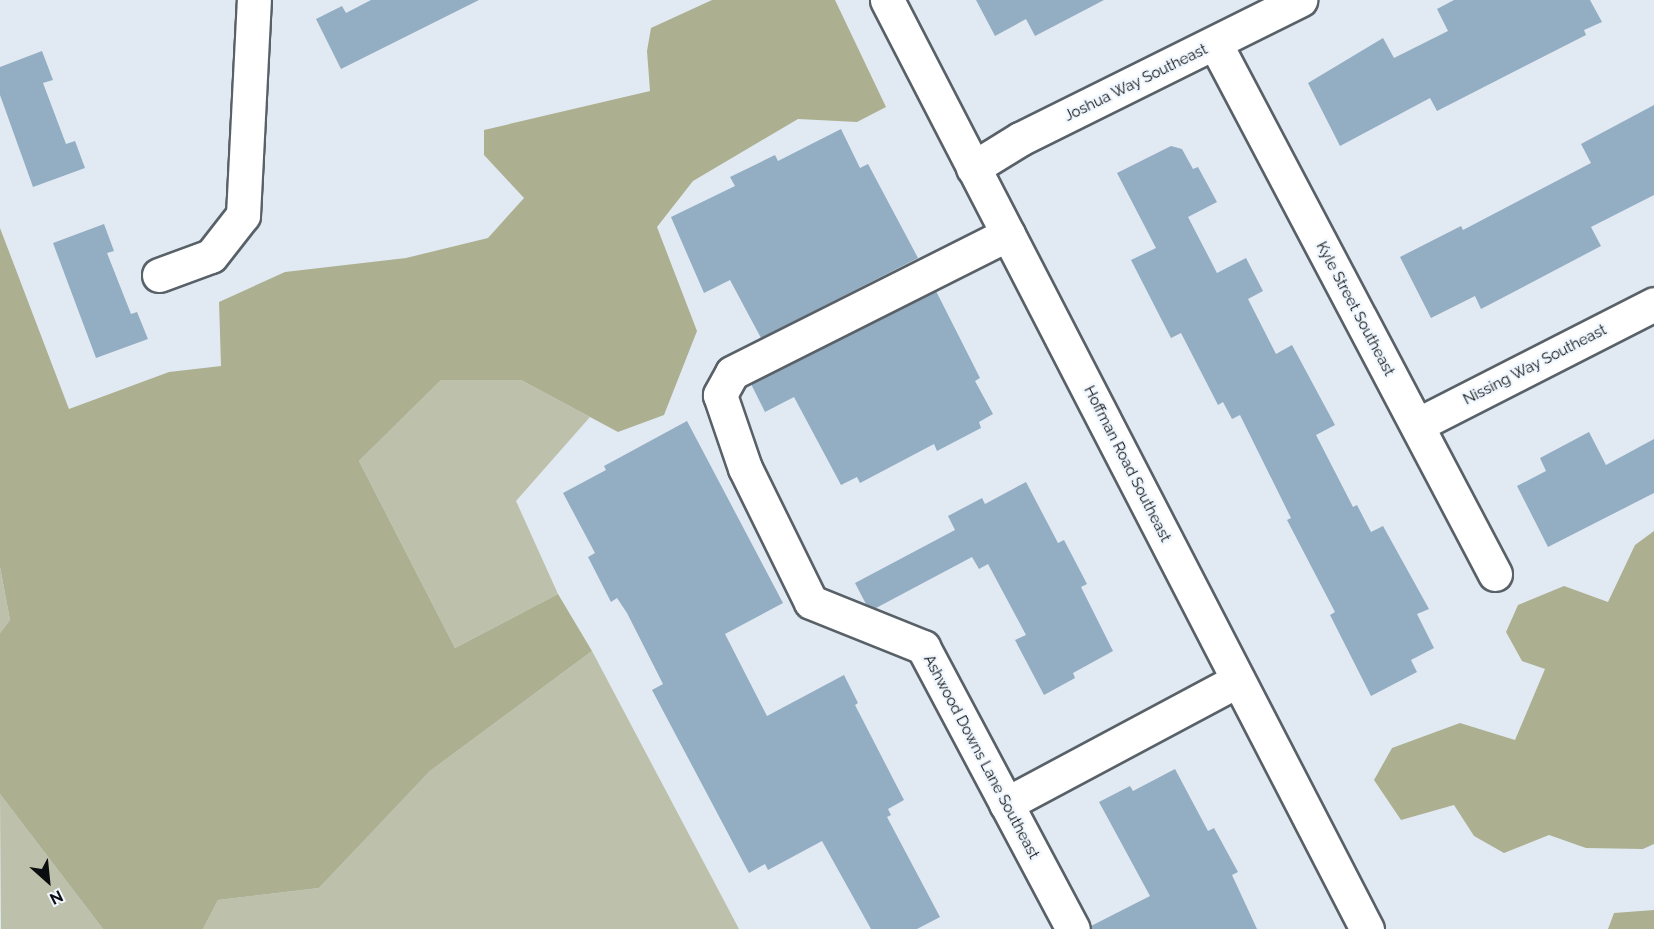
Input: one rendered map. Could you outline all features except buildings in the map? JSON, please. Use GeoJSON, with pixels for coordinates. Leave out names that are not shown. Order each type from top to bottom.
{"type":"FeatureCollection","features":[{"type":"Feature","properties":{"kind":"street"},"geometry":{"type":"LineString","coordinates":[[159,275],[211,256],[243,215],[254,0]]}},
{"type":"Feature","properties":{"kind":"street","name":"Hoffman Road Southeast"},"geometry":{"type":"LineString","coordinates":[[887,0],[1367,929]]}},
{"type":"Feature","properties":{"kind":"street","name":"Joshua Way Southeast"},"geometry":{"type":"LineString","coordinates":[[973,168],[1020,138],[1216,45],[1300,0]]}},
{"type":"Feature","properties":{"kind":"street","name":"Kyle Street Southeast"},"geometry":{"type":"LineString","coordinates":[[1216,45],[1495,574]]}},
{"type":"Feature","properties":{"kind":"street","name":"Ashwood Downs Lane Southeast"},"geometry":{"type":"LineString","coordinates":[[1008,234],[732,373],[720,395],[745,468],[811,602],[923,647],[1073,929]]}},
{"type":"Feature","properties":{"kind":"street","name":"Nissing Way Southeast"},"geometry":{"type":"LineString","coordinates":[[1417,425],[1654,304]]}},
{"type":"Feature","properties":{"kind":"street"},"geometry":{"type":"LineString","coordinates":[[1006,804],[1238,680]]}},
{"type":"Feature","properties":{"kind":"green space"},"geometry":{"type":"Polygon","coordinates":[[[712,0],[835,0],[886,107],[857,122],[798,119],[693,181],[657,227],[697,331],[664,415],[618,432],[521,380],[441,380],[359,461],[455,648],[558,594],[592,651],[430,771],[319,888],[218,900],[203,929],[103,929],[0,794],[0,633],[10,620],[0,567],[0,228],[69,409],[169,372],[221,366],[219,302],[285,272],[406,258],[488,238],[524,198],[484,155],[484,130],[650,91],[647,51],[651,28],[712,0]]]}},
{"type":"Feature","properties":{"kind":"green space"},"geometry":{"type":"Polygon","coordinates":[[[441,380],[521,380],[590,417],[516,501],[558,594],[455,648],[359,461],[441,380]]]}},
{"type":"Feature","properties":{"kind":"green space"},"geometry":{"type":"Polygon","coordinates":[[[1654,531],[1654,844],[1643,849],[1586,848],[1549,835],[1504,853],[1474,836],[1454,805],[1401,820],[1374,780],[1392,748],[1460,723],[1515,740],[1545,669],[1522,661],[1506,632],[1518,605],[1564,586],[1608,602],[1635,545],[1654,531]]]}},
{"type":"Feature","properties":{"kind":"green space"},"geometry":{"type":"Polygon","coordinates":[[[0,567],[10,620],[0,633],[0,567]]]}},
{"type":"Feature","properties":{"kind":"green space"},"geometry":{"type":"Polygon","coordinates":[[[592,651],[739,929],[203,929],[218,900],[319,888],[430,771],[592,651]]]}},
{"type":"Feature","properties":{"kind":"green space"},"geometry":{"type":"Polygon","coordinates":[[[0,794],[103,929],[1,929],[0,794]]]}},
{"type":"Feature","properties":{"kind":"green space"},"geometry":{"type":"Polygon","coordinates":[[[1654,910],[1654,929],[1608,929],[1614,913],[1654,910]]]}}]}
